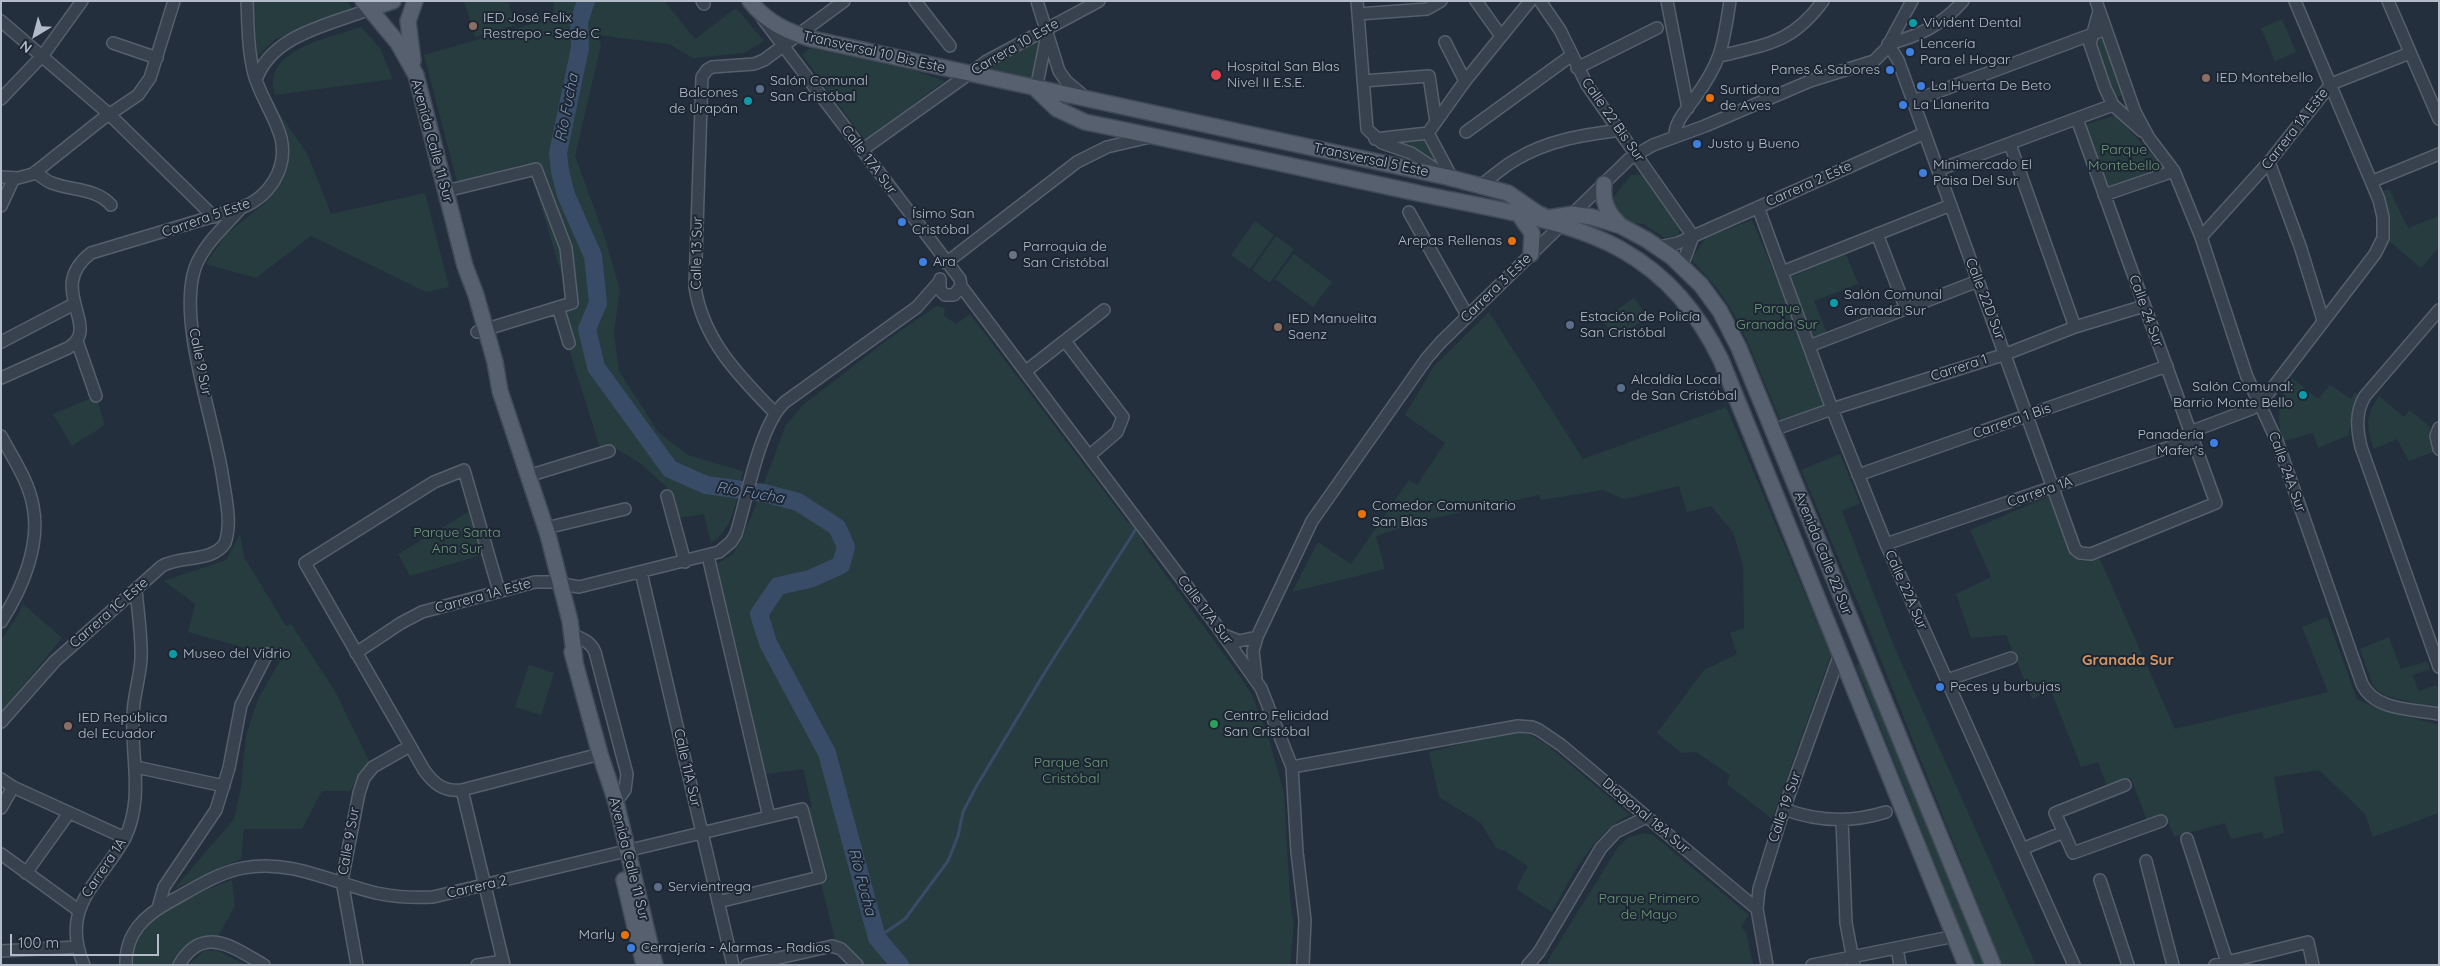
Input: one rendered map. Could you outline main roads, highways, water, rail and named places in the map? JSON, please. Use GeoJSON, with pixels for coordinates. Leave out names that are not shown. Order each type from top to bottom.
{"type":"FeatureCollection","features":[{"type":"Feature","properties":{"kind":"main road"},"geometry":{"type":"LineString","coordinates":[[367,5],[393,1]]}},
{"type":"Feature","properties":{"kind":"main road"},"geometry":{"type":"LineString","coordinates":[[415,1],[409,15],[408,30],[416,75]]}},
{"type":"Feature","properties":{"kind":"main road","name":"Avenida Calle 11 Sur"},"geometry":{"type":"LineString","coordinates":[[367,5],[398,42],[416,75],[481,331],[546,528],[562,623],[616,802],[644,965]]}},
{"type":"Feature","properties":{"kind":"main road","name":"Transversal 10 Bis Este"},"geometry":{"type":"LineString","coordinates":[[754,6],[777,25],[798,35],[1088,100]]}},
{"type":"Feature","properties":{"kind":"main road","name":"Transversal 5 Este"},"geometry":{"type":"LineString","coordinates":[[1036,89],[1051,105],[1075,119],[1561,225]]}},
{"type":"Feature","properties":{"kind":"main road","name":"Transversal 5 Este"},"geometry":{"type":"LineString","coordinates":[[1088,100],[1450,177],[1514,195],[1537,213],[1548,218],[1573,214]]}},
{"type":"Feature","properties":{"kind":"main road"},"geometry":{"type":"LineString","coordinates":[[1604,184],[1604,197],[1608,211],[1621,226]]}},
{"type":"Feature","properties":{"kind":"main road","name":"Avenida Calle 22 Sur"},"geometry":{"type":"LineString","coordinates":[[1573,214],[1592,217],[1621,226],[1659,247],[1682,266],[1708,295],[1731,331],[1993,965]]}},
{"type":"Feature","properties":{"kind":"main road"},"geometry":{"type":"LineString","coordinates":[[1520,216],[1532,233],[1531,254]]}},
{"type":"Feature","properties":{"kind":"main road","name":"Avenida Calle 22 Sur"},"geometry":{"type":"LineString","coordinates":[[1561,225],[1609,243],[1644,264],[1668,283],[1702,325],[1721,360],[1966,965]]}},
{"type":"Feature","properties":{"kind":"main road","name":"Avenida Calle 11 Sur"},"geometry":{"type":"LineString","coordinates":[[529,480],[572,636],[575,661]]}},
{"type":"Feature","properties":{"kind":"main road","name":"Avenida Calle 11 Sur"},"geometry":{"type":"LineString","coordinates":[[600,754],[607,805],[623,851],[655,965]]}},
{"type":"Feature","properties":{"kind":"waterway","name":"Río Fucha"},"geometry":{"type":"LineString","coordinates":[[586,1],[579,22],[580,48],[558,153],[566,195],[593,256],[598,303],[587,329],[596,367],[670,469],[706,485],[764,493],[798,502],[837,527],[846,547],[841,565],[810,579],[778,586],[759,614],[768,643],[827,753],[877,938],[900,965]]}},
{"type":"Feature","properties":{"kind":"waterway"},"geometry":{"type":"LineString","coordinates":[[877,938],[905,919],[948,861],[958,836],[963,812],[976,787],[1045,672],[1136,529]]}},
{"type":"Feature","properties":{"kind":"place","name":"Vivident Dental"},"geometry":{"type":"Point","coordinates":[1913,23]}},
{"type":"Feature","properties":{"kind":"place","name":"IED José Felix Restrepo - Sede C"},"geometry":{"type":"Point","coordinates":[473,26]}},
{"type":"Feature","properties":{"kind":"place","name":"Lencería Para el Hogar"},"geometry":{"type":"Point","coordinates":[1910,52]}},
{"type":"Feature","properties":{"kind":"place","name":"Panes & Sabores"},"geometry":{"type":"Point","coordinates":[1890,70]}},
{"type":"Feature","properties":{"kind":"place","name":"Hospital San Blas Nivel II E.S.E."},"geometry":{"type":"Point","coordinates":[1216,75]}},
{"type":"Feature","properties":{"kind":"place","name":"IED Montebello"},"geometry":{"type":"Point","coordinates":[2206,78]}},
{"type":"Feature","properties":{"kind":"place","name":"La Huerta De Beto"},"geometry":{"type":"Point","coordinates":[1921,86]}},
{"type":"Feature","properties":{"kind":"place","name":"Salón Comunal San Cristóbal"},"geometry":{"type":"Point","coordinates":[760,89]}},
{"type":"Feature","properties":{"kind":"place","name":"Surtidora de Aves"},"geometry":{"type":"Point","coordinates":[1710,98]}},
{"type":"Feature","properties":{"kind":"place","name":"Balcones de Urapán"},"geometry":{"type":"Point","coordinates":[748,101]}},
{"type":"Feature","properties":{"kind":"place","name":"La Llanerita"},"geometry":{"type":"Point","coordinates":[1903,105]}},
{"type":"Feature","properties":{"kind":"place","name":"Justo y Bueno"},"geometry":{"type":"Point","coordinates":[1697,144]}},
{"type":"Feature","properties":{"kind":"place","name":"Minimercado El Paisa Del Sur"},"geometry":{"type":"Point","coordinates":[1923,173]}},
{"type":"Feature","properties":{"kind":"place","name":"Ísimo San Cristóbal"},"geometry":{"type":"Point","coordinates":[902,222]}},
{"type":"Feature","properties":{"kind":"place","name":"Arepas Rellenas"},"geometry":{"type":"Point","coordinates":[1512,241]}},
{"type":"Feature","properties":{"kind":"place","name":"Parroquia de San Cristóbal"},"geometry":{"type":"Point","coordinates":[1013,255]}},
{"type":"Feature","properties":{"kind":"place","name":"Ara"},"geometry":{"type":"Point","coordinates":[923,262]}},
{"type":"Feature","properties":{"kind":"place","name":"Salón Comunal Granada Sur"},"geometry":{"type":"Point","coordinates":[1834,303]}},
{"type":"Feature","properties":{"kind":"place","name":"Estación de Policía San Cristóbal"},"geometry":{"type":"Point","coordinates":[1570,325]}},
{"type":"Feature","properties":{"kind":"place","name":"IED Manuelita Saenz"},"geometry":{"type":"Point","coordinates":[1278,327]}},
{"type":"Feature","properties":{"kind":"place","name":"Alcaldía Local de San Cristóbal"},"geometry":{"type":"Point","coordinates":[1621,388]}},
{"type":"Feature","properties":{"kind":"place","name":"Salón Comunal: Barrio Monte Bello"},"geometry":{"type":"Point","coordinates":[2303,395]}},
{"type":"Feature","properties":{"kind":"place","name":"Panadería Mafer's"},"geometry":{"type":"Point","coordinates":[2214,443]}},
{"type":"Feature","properties":{"kind":"place","name":"Comedor Comunitario San Blas"},"geometry":{"type":"Point","coordinates":[1362,514]}},
{"type":"Feature","properties":{"kind":"place","name":"Museo del Vidrio"},"geometry":{"type":"Point","coordinates":[173,654]}},
{"type":"Feature","properties":{"kind":"place","name":"Peces y burbujas"},"geometry":{"type":"Point","coordinates":[1940,687]}},
{"type":"Feature","properties":{"kind":"place","name":"Centro Felicidad San Cristóbal"},"geometry":{"type":"Point","coordinates":[1214,724]}},
{"type":"Feature","properties":{"kind":"place","name":"IED República del Ecuador"},"geometry":{"type":"Point","coordinates":[68,726]}},
{"type":"Feature","properties":{"kind":"place","name":"Servientrega"},"geometry":{"type":"Point","coordinates":[658,887]}},
{"type":"Feature","properties":{"kind":"place","name":"Marly"},"geometry":{"type":"Point","coordinates":[625,935]}},
{"type":"Feature","properties":{"kind":"place","name":"Cerrajería - Alarmas - Radios"},"geometry":{"type":"Point","coordinates":[631,948]}},
{"type":"Feature","properties":{"kind":"district","name":"Granada Sur"},"geometry":{"type":"Point","coordinates":[2128,660]}},
{"type":"Feature","properties":{"kind":"park label","name":"Parque Montebello"},"geometry":{"type":"Point","coordinates":[2124,158]}},
{"type":"Feature","properties":{"kind":"park label","name":"Parque Granada Sur"},"geometry":{"type":"Point","coordinates":[1777,318]}},
{"type":"Feature","properties":{"kind":"park label","name":"Parque Santa Ana Sur"},"geometry":{"type":"Point","coordinates":[457,542]}},
{"type":"Feature","properties":{"kind":"park label","name":"Parque San Cristóbal"},"geometry":{"type":"Point","coordinates":[1071,772]}},
{"type":"Feature","properties":{"kind":"park label","name":"Parque Primero de Mayo"},"geometry":{"type":"Point","coordinates":[1649,908]}}]}
